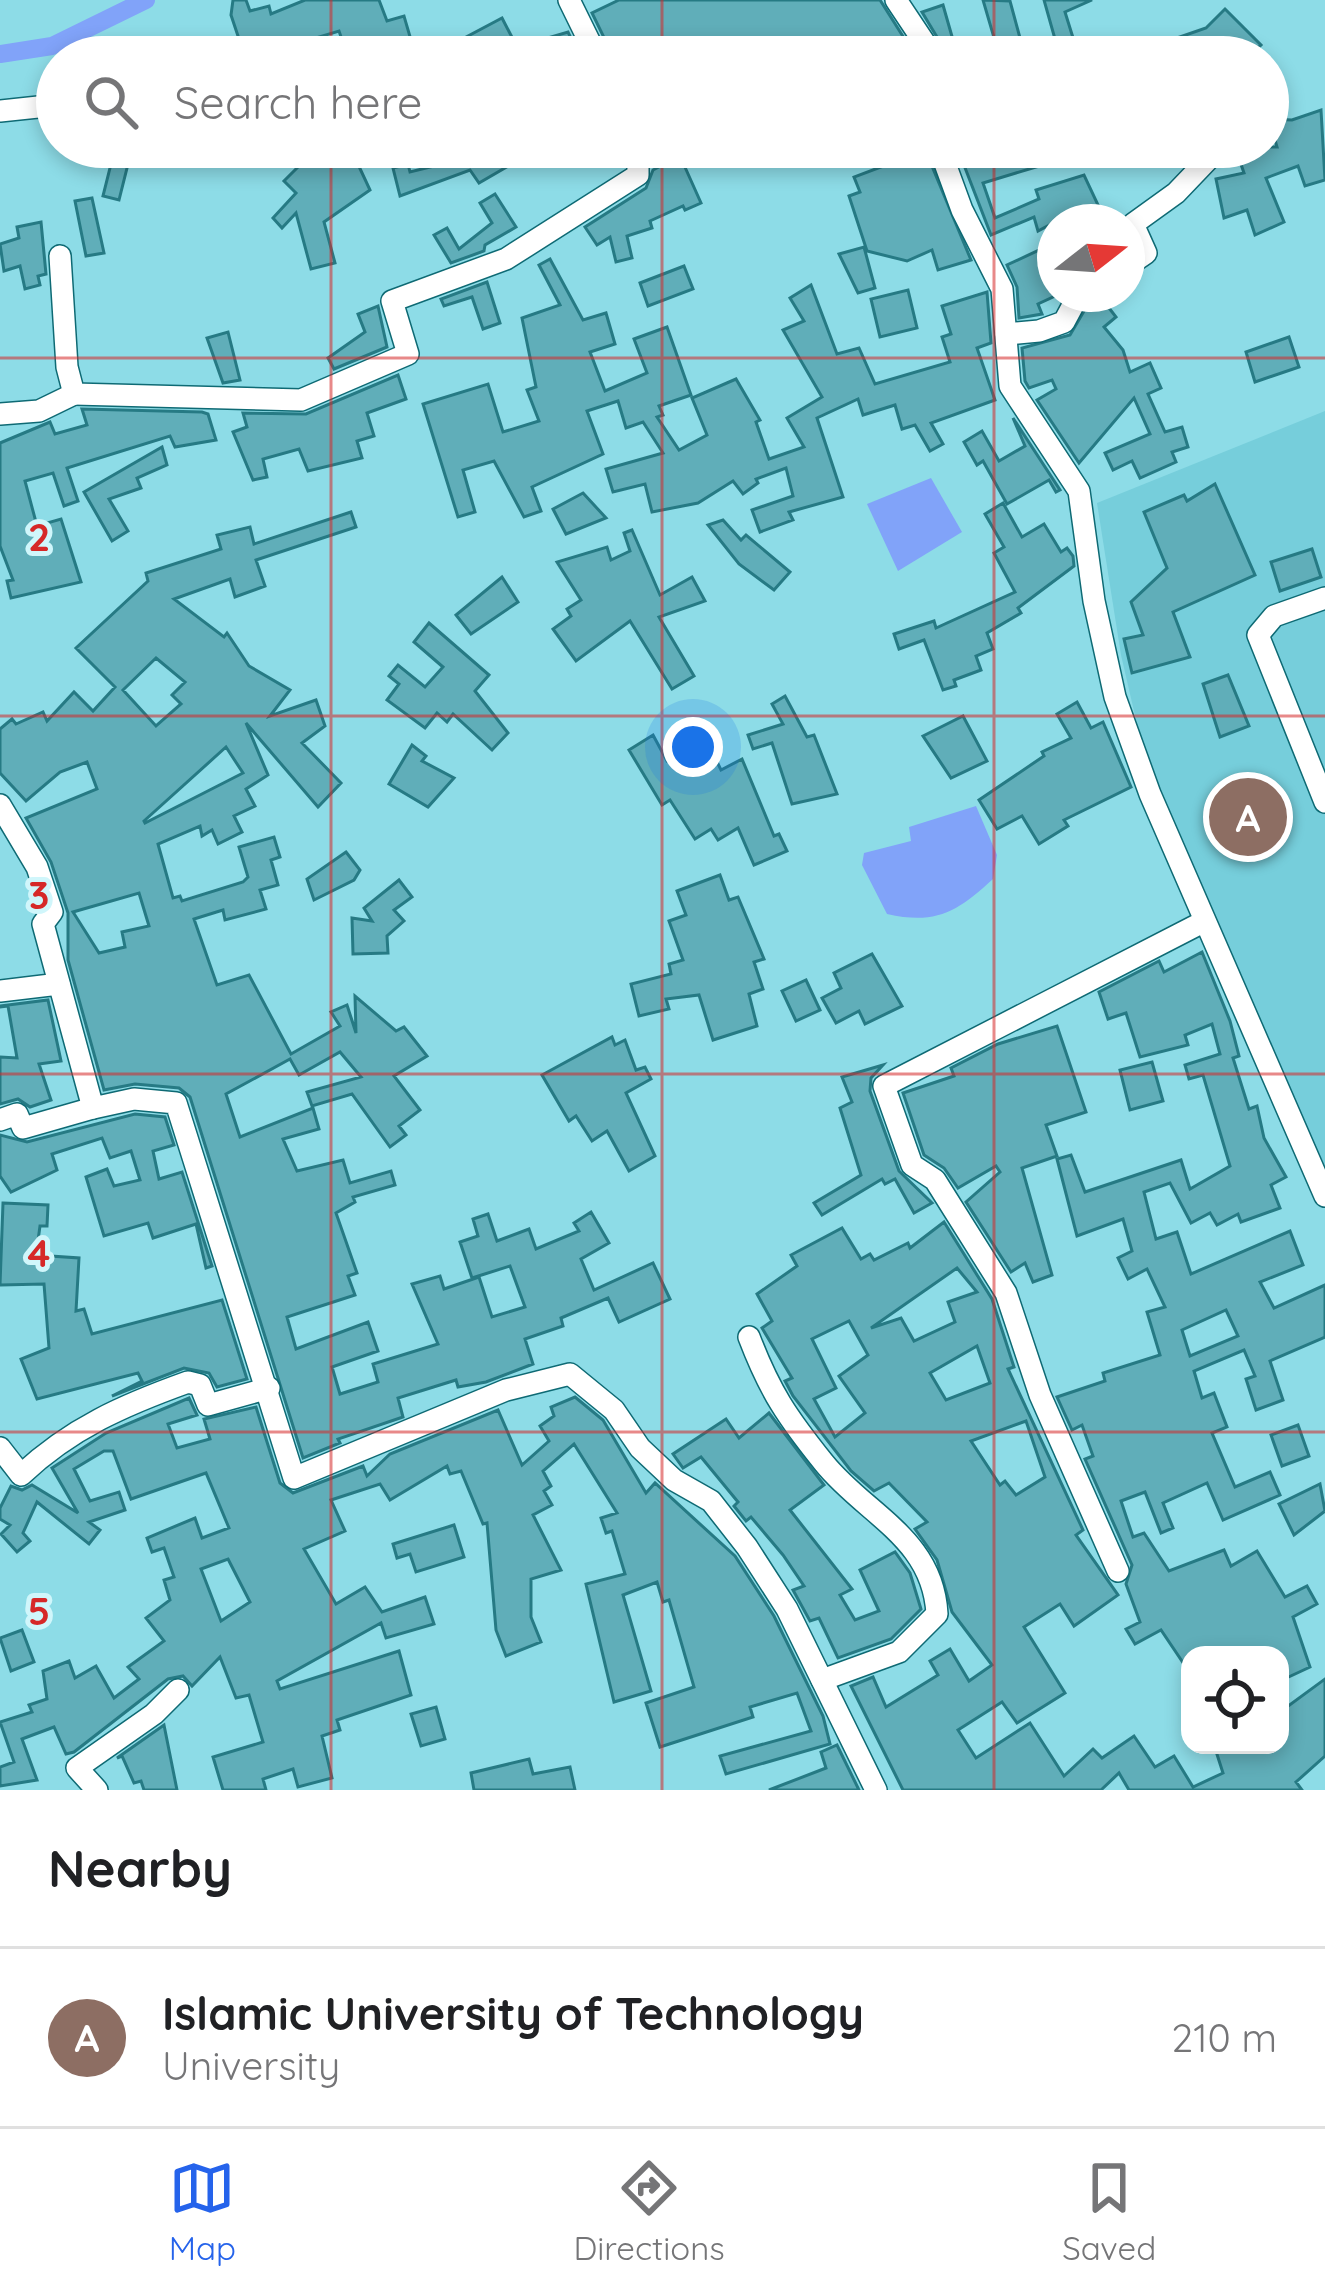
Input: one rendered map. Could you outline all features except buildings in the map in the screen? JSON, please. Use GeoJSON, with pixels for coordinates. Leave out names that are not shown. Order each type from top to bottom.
{"type":"FeatureCollection","features":[{"type":"Feature","properties":{"kind":"street"},"geometry":{"type":"LineString","coordinates":[[569,0],[587,36]]}},
{"type":"Feature","properties":{"kind":"street"},"geometry":{"type":"LineString","coordinates":[[896,0],[920,36]]}},
{"type":"Feature","properties":{"kind":"street"},"geometry":{"type":"LineString","coordinates":[[0,111],[36,107]]}},
{"type":"Feature","properties":{"kind":"street"},"geometry":{"type":"LineString","coordinates":[[0,414],[39,411],[74,394],[196,393],[289,400],[343,385],[408,354],[392,301],[506,259],[638,175],[638,168]]}},
{"type":"Feature","properties":{"kind":"street"},"geometry":{"type":"LineString","coordinates":[[947,168],[1002,289],[1010,386],[1079,491],[1094,601],[1115,698],[1203,922],[1325,1196]]}},
{"type":"Feature","properties":{"kind":"street"},"geometry":{"type":"LineString","coordinates":[[1145,215],[1200,168]]}},
{"type":"Feature","properties":{"kind":"street"},"geometry":{"type":"LineString","coordinates":[[60,256],[67,367],[74,394]]}},
{"type":"Feature","properties":{"kind":"street"},"geometry":{"type":"LineString","coordinates":[[1006,334],[1039,331],[1064,322],[1069,312]]}},
{"type":"Feature","properties":{"kind":"street"},"geometry":{"type":"LineString","coordinates":[[1325,598],[1274,616],[1258,635],[1325,802]]}},
{"type":"Feature","properties":{"kind":"street"},"geometry":{"type":"LineString","coordinates":[[0,805],[37,867],[52,912],[43,925],[94,1108]]}},
{"type":"Feature","properties":{"kind":"street"},"geometry":{"type":"LineString","coordinates":[[1118,1571],[1040,1395],[1006,1293],[935,1180],[912,1165],[884,1086],[1203,922]]}},
{"type":"Feature","properties":{"kind":"street"},"geometry":{"type":"LineString","coordinates":[[0,991],[59,984]]}},
{"type":"Feature","properties":{"kind":"street"},"geometry":{"type":"LineString","coordinates":[[0,1120],[17,1114],[23,1128],[134,1099],[176,1103],[294,1478],[506,1390],[570,1374],[614,1410],[640,1448],[674,1480],[711,1502],[787,1609],[876,1790]]}},
{"type":"Feature","properties":{"kind":"street"},"geometry":{"type":"LineString","coordinates":[[749,1337],[771,1397],[826,1466],[903,1534],[934,1584],[937,1614],[910,1642],[822,1680]]}},
{"type":"Feature","properties":{"kind":"street"},"geometry":{"type":"LineString","coordinates":[[0,1448],[21,1475],[53,1445],[112,1408],[188,1382],[200,1385],[208,1406],[268,1388]]}},
{"type":"Feature","properties":{"kind":"street"},"geometry":{"type":"LineString","coordinates":[[97,1790],[76,1768],[154,1714],[178,1690]]}},
{"type":"Feature","properties":{"kind":"shaded area"},"geometry":{"type":"Polygon","coordinates":[[[1325,411],[1325,1166],[1248,1004],[1143,750],[1121,655],[1097,503],[1325,411]]]}},
{"type":"Feature","properties":{"kind":"water"},"geometry":{"type":"Polygon","coordinates":[[[931,478],[962,532],[898,571],[867,504],[931,478]]]}},
{"type":"Feature","properties":{"kind":"water"},"geometry":{"type":"Polygon","coordinates":[[[976,806],[997,855],[993,879],[945,913],[919,918],[887,914],[862,865],[864,853],[911,841],[909,827],[976,806]]]}},
{"type":"Feature","properties":{"kind":"waterway"},"geometry":{"type":"LineString","coordinates":[[72,36],[146,0]]}},
{"type":"Feature","properties":{"kind":"waterway"},"geometry":{"type":"LineString","coordinates":[[0,54],[36,48]]}},
{"type":"Feature","properties":{"kind":"place","name":"Islamic University of Technology"},"geometry":{"type":"Point","coordinates":[1248,817]}}]}
